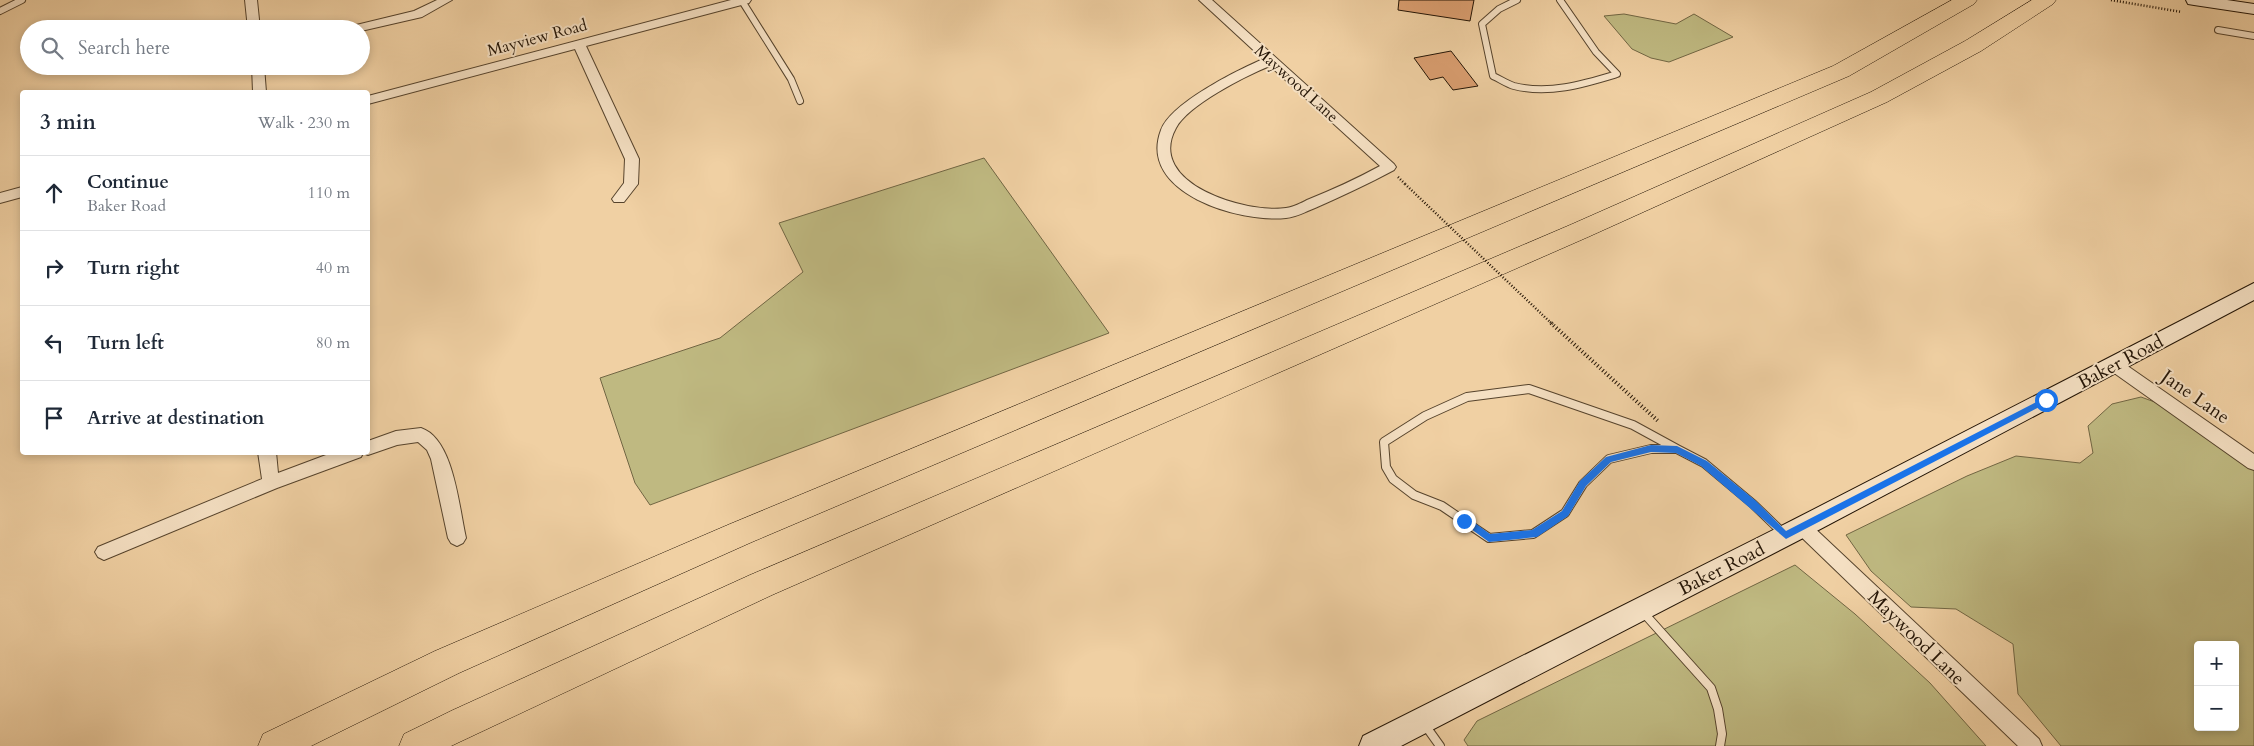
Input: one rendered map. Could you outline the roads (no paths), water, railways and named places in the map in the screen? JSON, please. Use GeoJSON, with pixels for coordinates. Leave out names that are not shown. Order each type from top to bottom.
{"type":"FeatureCollection","features":[{"type":"Feature","properties":{"kind":"highway"},"geometry":{"type":"LineString","coordinates":[[275,746],[447,662],[734,536],[1841,71],[1967,0]]}},
{"type":"Feature","properties":{"kind":"highway"},"geometry":{"type":"LineString","coordinates":[[416,746],[465,721],[761,585],[1579,231],[1879,97],[1973,46],[2046,0]]}},
{"type":"Feature","properties":{"kind":"street"},"geometry":{"type":"LineString","coordinates":[[251,0],[253,20]]}},
{"type":"Feature","properties":{"kind":"street"},"geometry":{"type":"LineString","coordinates":[[370,26],[418,14],[446,0]]}},
{"type":"Feature","properties":{"kind":"street","name":"Mayview Road"},"geometry":{"type":"LineString","coordinates":[[370,99],[744,0]]}},
{"type":"Feature","properties":{"kind":"street","name":"Maywood Lane"},"geometry":{"type":"LineString","coordinates":[[1204,0],[1389,167]]}},
{"type":"Feature","properties":{"kind":"street"},"geometry":{"type":"LineString","coordinates":[[2194,0],[2254,9]]}},
{"type":"Feature","properties":{"kind":"street"},"geometry":{"type":"LineString","coordinates":[[579,44],[632,159],[631,184],[619,199]]}},
{"type":"Feature","properties":{"kind":"street"},"geometry":{"type":"LineString","coordinates":[[1272,60],[1248,69],[1186,109],[1168,128],[1164,141],[1164,155],[1167,168],[1177,178],[1190,189],[1218,202],[1251,213],[1270,215],[1290,213],[1339,192],[1389,167]]}},
{"type":"Feature","properties":{"kind":"street"},"geometry":{"type":"LineString","coordinates":[[259,75],[260,90]]}},
{"type":"Feature","properties":{"kind":"street"},"geometry":{"type":"LineString","coordinates":[[0,198],[20,193]]}},
{"type":"Feature","properties":{"kind":"street","name":"Baker Road"},"geometry":{"type":"LineString","coordinates":[[1373,746],[1794,531],[2254,291]]}},
{"type":"Feature","properties":{"kind":"street","name":"Jane Lane"},"geometry":{"type":"LineString","coordinates":[[2113,364],[2254,463]]}},
{"type":"Feature","properties":{"kind":"street"},"geometry":{"type":"LineString","coordinates":[[370,447],[396,438],[421,435],[433,445],[440,459],[457,538]]}},
{"type":"Feature","properties":{"kind":"street"},"geometry":{"type":"LineString","coordinates":[[267,455],[271,483]]}},
{"type":"Feature","properties":{"kind":"street"},"geometry":{"type":"LineString","coordinates":[[104,552],[271,483],[347,455]]}},
{"type":"Feature","properties":{"kind":"street","name":"Maywood Lane"},"geometry":{"type":"LineString","coordinates":[[1794,531],[2032,746]]}},
{"type":"Feature","properties":{"kind":"lane"},"geometry":{"type":"LineString","coordinates":[[0,11],[22,0]]}},
{"type":"Feature","properties":{"kind":"lane"},"geometry":{"type":"LineString","coordinates":[[744,0],[791,79],[800,100]]}},
{"type":"Feature","properties":{"kind":"lane"},"geometry":{"type":"LineString","coordinates":[[1517,0],[1498,8],[1482,24],[1493,76],[1514,86],[1551,89],[1574,87],[1617,74],[1596,52],[1560,0]]}},
{"type":"Feature","properties":{"kind":"lane"},"geometry":{"type":"LineString","coordinates":[[2218,30],[2254,36]]}},
{"type":"Feature","properties":{"kind":"lane"},"geometry":{"type":"LineString","coordinates":[[1677,449],[1651,449],[1609,459],[1583,484],[1565,513],[1534,534],[1489,538],[1442,506],[1414,495],[1392,480],[1386,466],[1384,442],[1424,416],[1466,397],[1528,389],[1633,425],[1704,463],[1753,504],[1794,531]]}},
{"type":"Feature","properties":{"kind":"lane"},"geometry":{"type":"LineString","coordinates":[[1641,609],[1711,688],[1718,709],[1722,734],[1720,746]]}},
{"type":"Feature","properties":{"kind":"lane"},"geometry":{"type":"LineString","coordinates":[[1422,721],[1440,746]]}}]}
